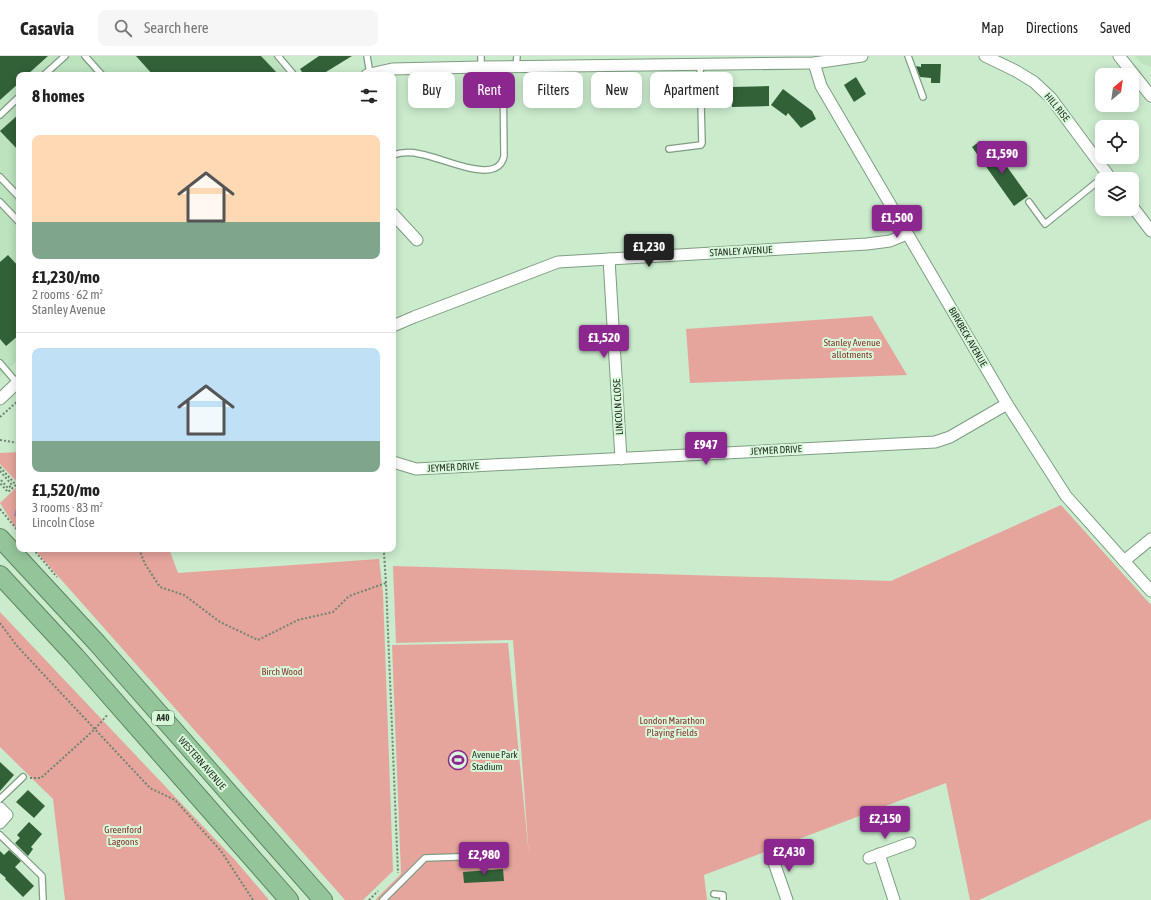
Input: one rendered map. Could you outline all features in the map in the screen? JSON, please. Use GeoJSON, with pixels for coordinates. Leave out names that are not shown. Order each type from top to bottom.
{"type":"FeatureCollection","features":[{"type":"Feature","properties":{"kind":"highway"},"geometry":{"type":"LineString","coordinates":[[0,524],[16,543]]}},
{"type":"Feature","properties":{"kind":"highway","name":"WESTERN AVENUE"},"geometry":{"type":"LineString","coordinates":[[0,538],[97,642],[322,900]]}},
{"type":"Feature","properties":{"kind":"highway"},"geometry":{"type":"LineString","coordinates":[[23,552],[97,642]]}},
{"type":"Feature","properties":{"kind":"highway","name":"A40"},"geometry":{"type":"LineString","coordinates":[[0,575],[75,656],[289,900]]}},
{"type":"Feature","properties":{"kind":"street"},"geometry":{"type":"LineString","coordinates":[[378,72],[392,69],[481,61],[503,67],[517,62],[700,65],[814,63],[862,56]]}},
{"type":"Feature","properties":{"kind":"street","name":"HILL RISE"},"geometry":{"type":"LineString","coordinates":[[985,56],[1016,71],[1034,82],[1051,98],[1106,172]]}},
{"type":"Feature","properties":{"kind":"street"},"geometry":{"type":"LineString","coordinates":[[1119,56],[1151,96]]}},
{"type":"Feature","properties":{"kind":"street","name":"BIRKBECK AVENUE"},"geometry":{"type":"LineString","coordinates":[[814,63],[821,86],[1007,404],[1066,496],[1151,591]]}},
{"type":"Feature","properties":{"kind":"street"},"geometry":{"type":"LineString","coordinates":[[1139,215],[1151,231]]}},
{"type":"Feature","properties":{"kind":"street"},"geometry":{"type":"LineString","coordinates":[[396,217],[417,240]]}},
{"type":"Feature","properties":{"kind":"street","name":"STANLEY AVENUE"},"geometry":{"type":"LineString","coordinates":[[396,325],[558,262],[867,244],[890,241],[907,234]]}},
{"type":"Feature","properties":{"kind":"street","name":"LINCOLN CLOSE"},"geometry":{"type":"LineString","coordinates":[[609,258],[621,459]]}},
{"type":"Feature","properties":{"kind":"street"},"geometry":{"type":"LineString","coordinates":[[0,399],[16,384]]}},
{"type":"Feature","properties":{"kind":"street","name":"JEYMER DRIVE"},"geometry":{"type":"LineString","coordinates":[[396,463],[416,469],[935,442],[950,437],[1007,404]]}},
{"type":"Feature","properties":{"kind":"street"},"geometry":{"type":"LineString","coordinates":[[1124,561],[1151,539]]}},
{"type":"Feature","properties":{"kind":"street"},"geometry":{"type":"LineString","coordinates":[[0,808],[7,815],[0,823]]}},
{"type":"Feature","properties":{"kind":"street"},"geometry":{"type":"LineString","coordinates":[[894,900],[874,856],[910,843]]}},
{"type":"Feature","properties":{"kind":"street"},"geometry":{"type":"LineString","coordinates":[[771,854],[786,900]]}},
{"type":"Feature","properties":{"kind":"lane"},"geometry":{"type":"LineString","coordinates":[[47,72],[65,56]]}},
{"type":"Feature","properties":{"kind":"lane"},"geometry":{"type":"LineString","coordinates":[[85,56],[99,72]]}},
{"type":"Feature","properties":{"kind":"lane"},"geometry":{"type":"LineString","coordinates":[[278,56],[291,72]]}},
{"type":"Feature","properties":{"kind":"lane"},"geometry":{"type":"LineString","coordinates":[[367,56],[368,72]]}},
{"type":"Feature","properties":{"kind":"lane"},"geometry":{"type":"LineString","coordinates":[[908,56],[923,97]]}},
{"type":"Feature","properties":{"kind":"lane"},"geometry":{"type":"LineString","coordinates":[[669,149],[701,145],[702,143],[700,65]]}},
{"type":"Feature","properties":{"kind":"lane"},"geometry":{"type":"LineString","coordinates":[[396,155],[403,152],[420,154],[466,167],[486,170],[496,168],[502,162],[504,156],[503,67]]}},
{"type":"Feature","properties":{"kind":"lane"},"geometry":{"type":"LineString","coordinates":[[0,114],[16,100]]}},
{"type":"Feature","properties":{"kind":"lane"},"geometry":{"type":"LineString","coordinates":[[0,176],[16,194]]}},
{"type":"Feature","properties":{"kind":"lane"},"geometry":{"type":"LineString","coordinates":[[1029,202],[1045,224],[1095,186]]}},
{"type":"Feature","properties":{"kind":"lane"},"geometry":{"type":"LineString","coordinates":[[0,202],[16,219]]}},
{"type":"Feature","properties":{"kind":"lane"},"geometry":{"type":"LineString","coordinates":[[0,363],[16,380]]}},
{"type":"Feature","properties":{"kind":"lane"},"geometry":{"type":"LineString","coordinates":[[0,799],[23,777]]}},
{"type":"Feature","properties":{"kind":"lane"},"geometry":{"type":"LineString","coordinates":[[0,835],[42,876],[43,900]]}},
{"type":"Feature","properties":{"kind":"lane"},"geometry":{"type":"LineString","coordinates":[[383,900],[425,858],[486,856]]}},
{"type":"Feature","properties":{"kind":"lane"},"geometry":{"type":"LineString","coordinates":[[714,894],[722,895],[723,900]]}},
{"type":"Feature","properties":{"kind":"path"},"geometry":{"type":"LineString","coordinates":[[0,417],[16,403]]}},
{"type":"Feature","properties":{"kind":"path"},"geometry":{"type":"LineString","coordinates":[[0,440],[16,442]]}},
{"type":"Feature","properties":{"kind":"path"},"geometry":{"type":"LineString","coordinates":[[0,467],[16,485],[8,492],[0,483]]}},
{"type":"Feature","properties":{"kind":"path"},"geometry":{"type":"LineString","coordinates":[[0,471],[12,485],[8,488],[0,479]]}},
{"type":"Feature","properties":{"kind":"path"},"geometry":{"type":"LineString","coordinates":[[0,509],[16,528]]}},
{"type":"Feature","properties":{"kind":"path"},"geometry":{"type":"LineString","coordinates":[[140,552],[145,564],[160,587],[184,595],[220,622],[258,640],[298,620],[333,612],[349,596],[386,583]]}},
{"type":"Feature","properties":{"kind":"path"},"geometry":{"type":"LineString","coordinates":[[383,552],[386,583],[398,873]]}},
{"type":"Feature","properties":{"kind":"path"},"geometry":{"type":"LineString","coordinates":[[0,623],[17,646],[150,788],[175,800],[222,851],[253,900]]}},
{"type":"Feature","properties":{"kind":"path"},"geometry":{"type":"LineString","coordinates":[[23,777],[41,778],[95,729],[111,711]]}},
{"type":"Feature","properties":{"kind":"path"},"geometry":{"type":"LineString","coordinates":[[369,900],[380,889]]}},
{"type":"Feature","properties":{"kind":"shaded area"},"geometry":{"type":"Polygon","coordinates":[[[0,56],[277,56],[290,72],[16,72],[16,362],[0,377],[0,56]]]}},
{"type":"Feature","properties":{"kind":"shaded area"},"geometry":{"type":"Polygon","coordinates":[[[1135,56],[1151,56],[1151,67],[1141,63],[1135,56]]]}},
{"type":"Feature","properties":{"kind":"green space","name":"Stanley Avenue allotments"},"geometry":{"type":"Polygon","coordinates":[[[872,316],[907,375],[690,383],[686,329],[872,316]]]}},
{"type":"Feature","properties":{"kind":"green space"},"geometry":{"type":"Polygon","coordinates":[[[16,452],[16,481],[0,464],[0,453],[16,452]]]}},
{"type":"Feature","properties":{"kind":"green space"},"geometry":{"type":"Polygon","coordinates":[[[16,488],[16,528],[15,527],[0,503],[16,488]]]}},
{"type":"Feature","properties":{"kind":"green space","name":"London Marathon Playing Fields"},"geometry":{"type":"Polygon","coordinates":[[[1061,505],[1151,605],[1151,819],[979,900],[970,900],[946,783],[704,875],[707,900],[376,899],[401,874],[392,645],[508,643],[529,856],[513,640],[396,643],[393,566],[891,581],[1061,505]]]}},
{"type":"Feature","properties":{"kind":"green space","name":"Birch Wood"},"geometry":{"type":"Polygon","coordinates":[[[37,552],[170,552],[178,573],[379,559],[383,593],[393,871],[363,900],[345,900],[37,552]]]}},
{"type":"Feature","properties":{"kind":"green space","name":"Greenford Lagoons"},"geometry":{"type":"Polygon","coordinates":[[[0,612],[235,860],[269,900],[65,900],[53,799],[0,747],[0,612]]]}},
{"type":"Feature","properties":{"kind":"building"},"geometry":{"type":"Polygon","coordinates":[[[0,56],[48,56],[30,72],[16,72],[16,86],[0,100],[0,56]]]}},
{"type":"Feature","properties":{"kind":"building"},"geometry":{"type":"Polygon","coordinates":[[[136,56],[261,56],[276,72],[150,72],[136,56]]]}},
{"type":"Feature","properties":{"kind":"building"},"geometry":{"type":"Polygon","coordinates":[[[319,56],[352,56],[326,72],[302,72],[300,69],[319,56]]]}},
{"type":"Feature","properties":{"kind":"building"},"geometry":{"type":"Polygon","coordinates":[[[921,64],[941,64],[940,83],[931,83],[931,78],[920,77],[916,66],[921,67],[921,64]]]}},
{"type":"Feature","properties":{"kind":"building"},"geometry":{"type":"Polygon","coordinates":[[[856,77],[866,94],[854,102],[844,85],[856,77]]]}},
{"type":"Feature","properties":{"kind":"building"},"geometry":{"type":"Polygon","coordinates":[[[769,86],[769,106],[733,107],[733,87],[769,86]]]}},
{"type":"Feature","properties":{"kind":"building"},"geometry":{"type":"Polygon","coordinates":[[[783,89],[812,111],[816,119],[801,128],[788,113],[786,116],[771,105],[783,89]]]}},
{"type":"Feature","properties":{"kind":"building"},"geometry":{"type":"Polygon","coordinates":[[[16,117],[16,148],[0,131],[16,117]]]}},
{"type":"Feature","properties":{"kind":"building"},"geometry":{"type":"Polygon","coordinates":[[[980,141],[994,161],[1000,157],[1028,196],[1014,206],[972,147],[980,141]]]}},
{"type":"Feature","properties":{"kind":"building"},"geometry":{"type":"Polygon","coordinates":[[[8,255],[16,264],[16,338],[6,346],[0,339],[0,262],[8,255]]]}},
{"type":"Feature","properties":{"kind":"building"},"geometry":{"type":"Polygon","coordinates":[[[0,762],[14,775],[0,791],[0,762]]]}},
{"type":"Feature","properties":{"kind":"building"},"geometry":{"type":"Polygon","coordinates":[[[28,790],[45,806],[34,818],[16,802],[28,790]]]}},
{"type":"Feature","properties":{"kind":"building"},"geometry":{"type":"Polygon","coordinates":[[[29,822],[42,834],[31,847],[33,849],[28,856],[15,843],[20,838],[17,835],[29,822]]]}},
{"type":"Feature","properties":{"kind":"building"},"geometry":{"type":"Polygon","coordinates":[[[9,850],[21,861],[15,867],[34,886],[23,897],[0,873],[0,851],[4,855],[9,850]]]}},
{"type":"Feature","properties":{"kind":"building"},"geometry":{"type":"Polygon","coordinates":[[[503,869],[504,881],[464,883],[463,872],[503,869]]]}},
{"type":"Feature","properties":{"kind":"place","name":"Avenue Park Stadium"},"geometry":{"type":"Point","coordinates":[458,760]}}]}
